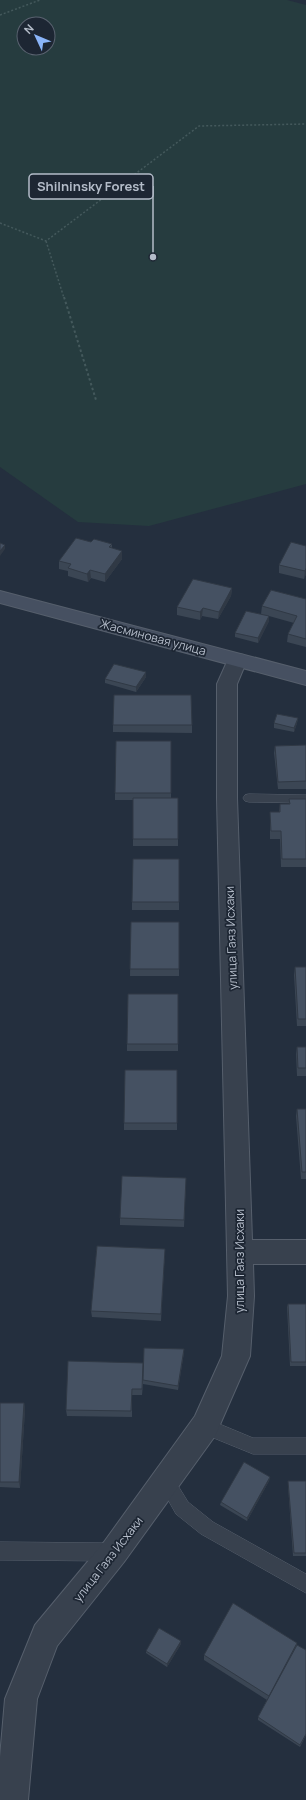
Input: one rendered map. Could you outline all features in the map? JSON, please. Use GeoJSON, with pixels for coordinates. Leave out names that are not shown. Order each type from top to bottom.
{"type":"FeatureCollection","features":[{"type":"Feature","properties":{"kind":"street","name":"Жасминовая улица"},"geometry":{"type":"LineString","coordinates":[[0,597],[306,678]]}},
{"type":"Feature","properties":{"kind":"street","name":"улица Гаяз Исхаки"},"geometry":{"type":"LineString","coordinates":[[12,1800],[21,1698],[46,1636],[114,1552],[205,1426],[236,1356],[241,1296],[227,798],[227,684],[237,660]]}},
{"type":"Feature","properties":{"kind":"street"},"geometry":{"type":"LineString","coordinates":[[240,1252],[306,1252]]}},
{"type":"Feature","properties":{"kind":"lane"},"geometry":{"type":"LineString","coordinates":[[249,798],[306,799]]}},
{"type":"Feature","properties":{"kind":"lane"},"geometry":{"type":"LineString","coordinates":[[205,1426],[252,1446],[306,1446]]}},
{"type":"Feature","properties":{"kind":"lane"},"geometry":{"type":"LineString","coordinates":[[166,1482],[182,1508],[207,1528],[306,1584]]}},
{"type":"Feature","properties":{"kind":"lane"},"geometry":{"type":"LineString","coordinates":[[0,1552],[114,1552]]}},
{"type":"Feature","properties":{"kind":"path"},"geometry":{"type":"LineString","coordinates":[[0,15],[40,0]]}},
{"type":"Feature","properties":{"kind":"path"},"geometry":{"type":"LineString","coordinates":[[46,241],[199,126],[306,124]]}},
{"type":"Feature","properties":{"kind":"path"},"geometry":{"type":"LineString","coordinates":[[0,223],[46,241]]}},
{"type":"Feature","properties":{"kind":"path"},"geometry":{"type":"LineString","coordinates":[[46,241],[96,400]]}},
{"type":"Feature","properties":{"kind":"green space"},"geometry":{"type":"Polygon","coordinates":[[[0,0],[287,0],[306,5],[306,484],[149,526],[78,522],[0,467],[0,0]]]}},
{"type":"Feature","properties":{"kind":"building"},"geometry":{"type":"Polygon","coordinates":[[[76,538],[91,542],[94,539],[112,544],[109,547],[122,551],[105,574],[90,570],[87,574],[68,568],[71,564],[59,561],[76,538]]]}},
{"type":"Feature","properties":{"kind":"building"},"geometry":{"type":"Polygon","coordinates":[[[291,542],[306,546],[305,571],[279,565],[291,542]]]}},
{"type":"Feature","properties":{"kind":"building"},"geometry":{"type":"Polygon","coordinates":[[[0,543],[5,545],[0,551],[0,543]]]}},
{"type":"Feature","properties":{"kind":"building"},"geometry":{"type":"Polygon","coordinates":[[[193,579],[232,588],[219,612],[203,608],[200,612],[177,607],[193,579]]]}},
{"type":"Feature","properties":{"kind":"building"},"geometry":{"type":"Polygon","coordinates":[[[271,590],[306,599],[306,639],[288,634],[297,616],[262,606],[271,590]]]}},
{"type":"Feature","properties":{"kind":"building"},"geometry":{"type":"Polygon","coordinates":[[[246,611],[269,616],[258,638],[235,633],[246,611]]]}},
{"type":"Feature","properties":{"kind":"building"},"geometry":{"type":"Polygon","coordinates":[[[114,664],[146,672],[136,687],[105,679],[114,664]]]}},
{"type":"Feature","properties":{"kind":"building"},"geometry":{"type":"Polygon","coordinates":[[[114,695],[191,695],[192,725],[113,725],[114,695]]]}},
{"type":"Feature","properties":{"kind":"building"},"geometry":{"type":"Polygon","coordinates":[[[277,714],[298,718],[294,728],[274,723],[277,714]]]}},
{"type":"Feature","properties":{"kind":"building"},"geometry":{"type":"Polygon","coordinates":[[[116,741],[171,741],[171,793],[115,793],[116,741]]]}},
{"type":"Feature","properties":{"kind":"building"},"geometry":{"type":"Polygon","coordinates":[[[306,745],[306,781],[278,782],[275,746],[306,745]]]}},
{"type":"Feature","properties":{"kind":"building"},"geometry":{"type":"Polygon","coordinates":[[[133,798],[178,798],[178,839],[133,839],[133,798]]]}},
{"type":"Feature","properties":{"kind":"building"},"geometry":{"type":"Polygon","coordinates":[[[289,799],[306,799],[306,859],[282,859],[281,831],[271,831],[270,812],[280,812],[280,804],[290,804],[289,799]]]}},
{"type":"Feature","properties":{"kind":"building"},"geometry":{"type":"Polygon","coordinates":[[[133,859],[179,859],[179,902],[132,902],[133,859]]]}},
{"type":"Feature","properties":{"kind":"building"},"geometry":{"type":"Polygon","coordinates":[[[131,922],[179,922],[179,969],[130,969],[131,922]]]}},
{"type":"Feature","properties":{"kind":"building"},"geometry":{"type":"Polygon","coordinates":[[[295,967],[306,967],[306,1019],[298,1019],[295,967]]]}},
{"type":"Feature","properties":{"kind":"building"},"geometry":{"type":"Polygon","coordinates":[[[128,994],[178,994],[178,1044],[127,1044],[128,994]]]}},
{"type":"Feature","properties":{"kind":"building"},"geometry":{"type":"Polygon","coordinates":[[[297,1047],[306,1047],[306,1068],[298,1068],[297,1047]]]}},
{"type":"Feature","properties":{"kind":"building"},"geometry":{"type":"Polygon","coordinates":[[[125,1070],[177,1070],[177,1123],[124,1123],[125,1070]]]}},
{"type":"Feature","properties":{"kind":"building"},"geometry":{"type":"Polygon","coordinates":[[[297,1109],[306,1109],[306,1172],[302,1172],[297,1109]]]}},
{"type":"Feature","properties":{"kind":"building"},"geometry":{"type":"Polygon","coordinates":[[[122,1176],[186,1178],[184,1220],[120,1218],[122,1176]]]}},
{"type":"Feature","properties":{"kind":"building"},"geometry":{"type":"Polygon","coordinates":[[[97,1246],[165,1249],[161,1314],[91,1311],[97,1246]]]}},
{"type":"Feature","properties":{"kind":"building"},"geometry":{"type":"Polygon","coordinates":[[[288,1304],[306,1304],[306,1362],[291,1362],[288,1304]]]}},
{"type":"Feature","properties":{"kind":"building"},"geometry":{"type":"Polygon","coordinates":[[[144,1348],[184,1349],[178,1386],[143,1380],[144,1348]]]}},
{"type":"Feature","properties":{"kind":"building"},"geometry":{"type":"Polygon","coordinates":[[[68,1361],[143,1363],[142,1389],[132,1389],[131,1411],[66,1410],[68,1361]]]}},
{"type":"Feature","properties":{"kind":"building"},"geometry":{"type":"Polygon","coordinates":[[[0,1403],[24,1403],[19,1482],[0,1482],[0,1403]]]}},
{"type":"Feature","properties":{"kind":"building"},"geometry":{"type":"Polygon","coordinates":[[[244,1462],[270,1477],[247,1518],[221,1502],[244,1462]]]}},
{"type":"Feature","properties":{"kind":"building"},"geometry":{"type":"Polygon","coordinates":[[[288,1481],[306,1481],[306,1553],[294,1553],[288,1481]]]}},
{"type":"Feature","properties":{"kind":"building"},"geometry":{"type":"Polygon","coordinates":[[[233,1603],[297,1643],[269,1696],[204,1655],[233,1603]]]}},
{"type":"Feature","properties":{"kind":"building"},"geometry":{"type":"Polygon","coordinates":[[[159,1628],[181,1641],[167,1664],[146,1651],[159,1628]]]}},
{"type":"Feature","properties":{"kind":"building"},"geometry":{"type":"Polygon","coordinates":[[[297,1645],[306,1650],[306,1734],[300,1745],[258,1717],[297,1645]]]}},
{"type":"Feature","properties":{"kind":"place","name":"Shilninsky Forest"},"geometry":{"type":"Point","coordinates":[153,257]}}]}
